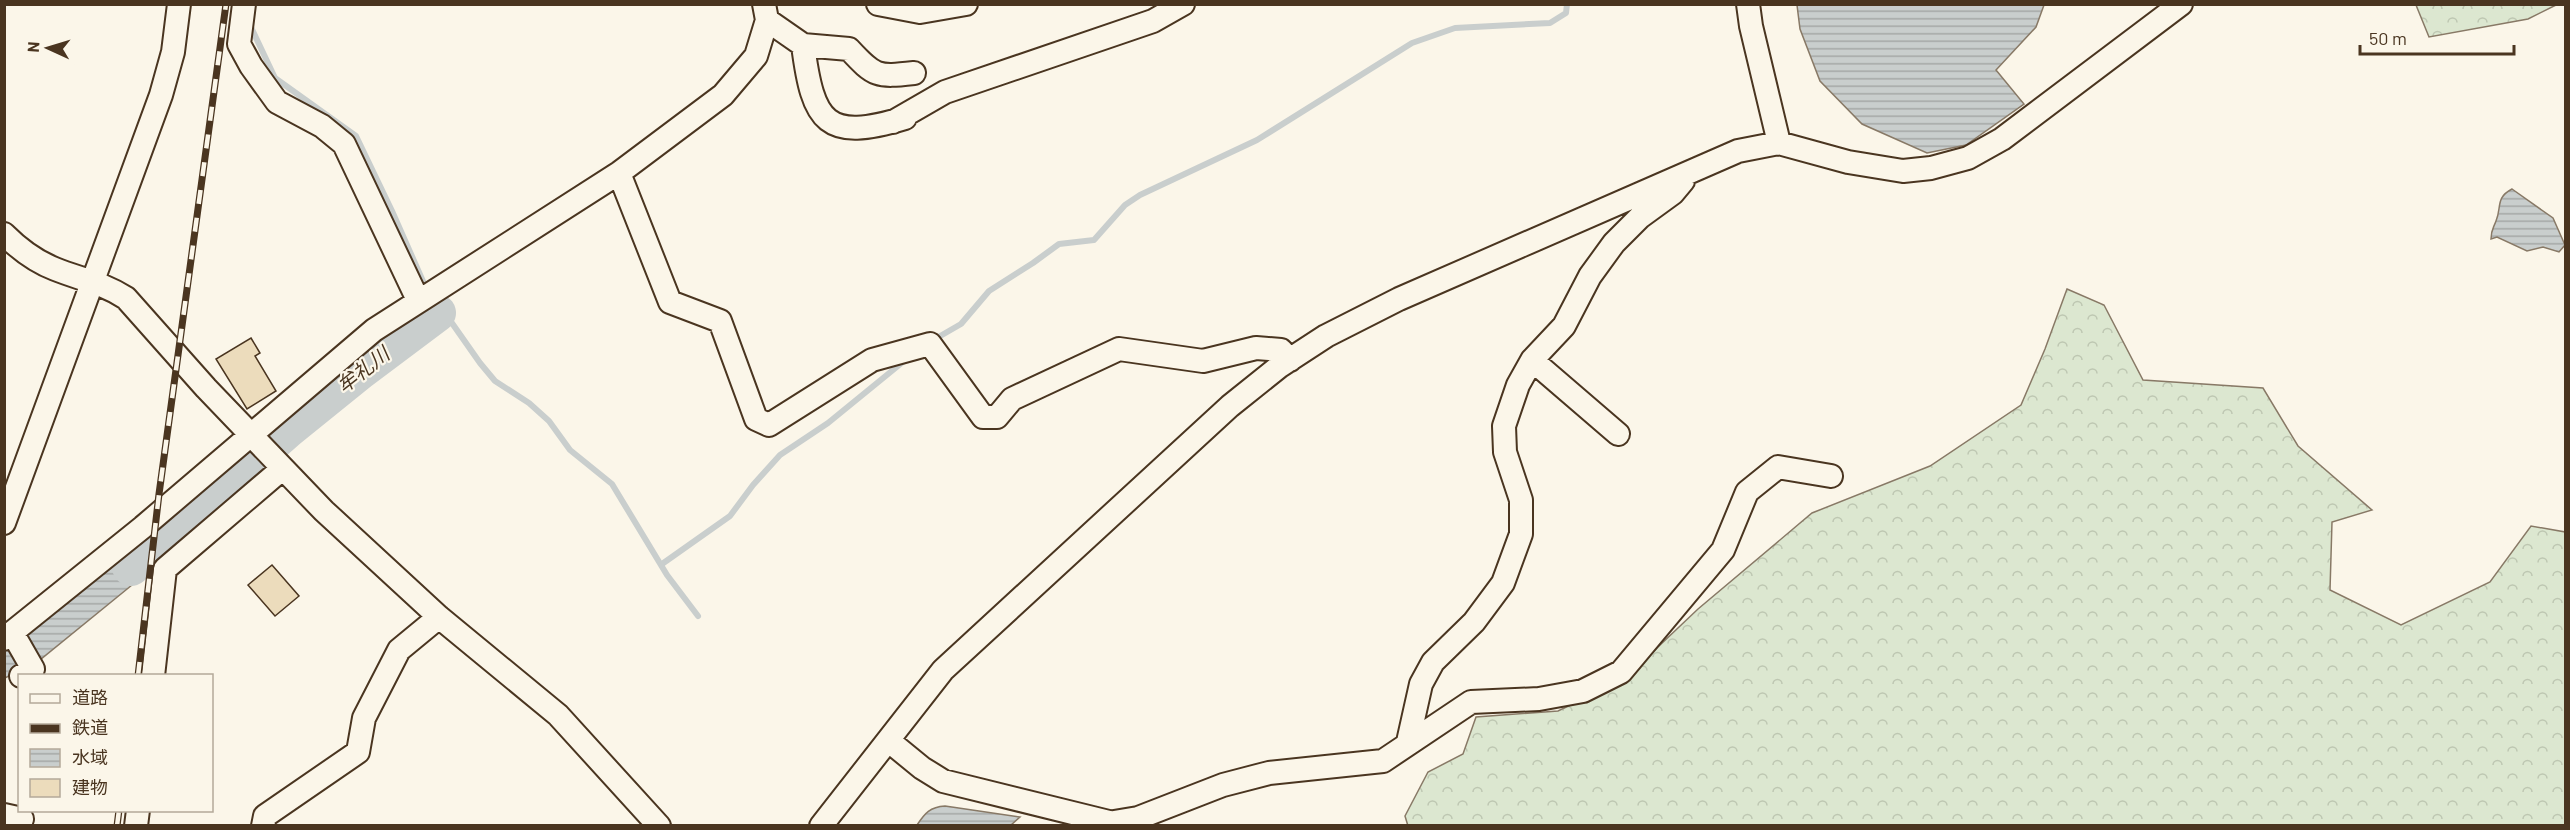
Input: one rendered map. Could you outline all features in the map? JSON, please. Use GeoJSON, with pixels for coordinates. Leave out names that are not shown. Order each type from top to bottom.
{"type":"FeatureCollection","features":[{"type":"Feature","properties":{"kind":"street"},"geometry":{"type":"LineString","coordinates":[[4,523],[40,431],[92,280],[161,95],[173,52],[179,4]]}},
{"type":"Feature","properties":{"kind":"street"},"geometry":{"type":"LineString","coordinates":[[244,4],[239,44],[251,66],[277,102],[322,126],[344,144],[418,300]]}},
{"type":"Feature","properties":{"kind":"street"},"geometry":{"type":"LineString","coordinates":[[878,4],[920,12],[966,4]]}},
{"type":"Feature","properties":{"kind":"street"},"geometry":{"type":"LineString","coordinates":[[893,122],[945,92],[1153,21],[1183,4]]}},
{"type":"Feature","properties":{"kind":"street"},"geometry":{"type":"LineString","coordinates":[[1748,4],[1751,26],[1779,143]]}},
{"type":"Feature","properties":{"kind":"street"},"geometry":{"type":"LineString","coordinates":[[821,825],[943,670],[1230,406],[1290,360],[1326,336],[1399,298],[1738,151],[1779,143],[1848,162],[1903,171],[1932,168],[1968,158],[2002,139],[2181,4]]}},
{"type":"Feature","properties":{"kind":"street"},"geometry":{"type":"LineString","coordinates":[[24,674],[10,636],[143,527],[374,330],[619,173],[723,95],[756,56],[766,12],[804,45],[849,49],[865,66],[883,76],[914,73]]}},
{"type":"Feature","properties":{"kind":"street"},"geometry":{"type":"LineString","coordinates":[[804,45],[807,75],[819,111],[837,127],[857,130],[893,122],[996,90]]}},
{"type":"Feature","properties":{"kind":"street"},"geometry":{"type":"LineString","coordinates":[[1408,742],[1421,684],[1425,676],[1433,662],[1474,622],[1503,583],[1521,534],[1521,500],[1505,452],[1504,426],[1518,385],[1532,360],[1564,326],[1590,276],[1614,243],[1640,217],[1673,193],[1690,172]]}},
{"type":"Feature","properties":{"kind":"street"},"geometry":{"type":"LineString","coordinates":[[619,173],[670,302],[720,321],[756,419],[769,425],[872,360],[930,344],[983,417],[997,417],[1012,399],[1119,349],[1203,361],[1256,348],[1281,350],[1290,360]]}},
{"type":"Feature","properties":{"kind":"street"},"geometry":{"type":"LineString","coordinates":[[4,234],[35,259],[54,269],[92,280],[126,298],[280,467],[384,568],[558,715],[660,825]]}},
{"type":"Feature","properties":{"kind":"street"},"geometry":{"type":"LineString","coordinates":[[1532,360],[1618,434]]}},
{"type":"Feature","properties":{"kind":"street"},"geometry":{"type":"LineString","coordinates":[[153,674],[165,569],[280,467]]}},
{"type":"Feature","properties":{"kind":"street"},"geometry":{"type":"LineString","coordinates":[[889,741],[922,768],[943,781],[1104,824],[1138,818],[1223,785],[1269,773],[1383,760],[1471,702],[1539,699],[1583,691],[1621,672],[1723,550],[1747,492],[1778,467],[1831,476]]}},
{"type":"Feature","properties":{"kind":"street"},"geometry":{"type":"LineString","coordinates":[[262,825],[265,816],[358,753],[364,718],[399,650],[439,616]]}},
{"type":"Feature","properties":{"kind":"street"},"geometry":{"type":"LineString","coordinates":[[4,684],[18,677]]}},
{"type":"Feature","properties":{"kind":"green space"},"geometry":{"type":"Polygon","coordinates":[[[2416,5],[2556,5],[2528,19],[2429,37],[2416,5]]]}},
{"type":"Feature","properties":{"kind":"green space"},"geometry":{"type":"Polygon","coordinates":[[[2067,289],[2104,305],[2143,380],[2263,388],[2298,446],[2372,510],[2332,522],[2330,590],[2401,625],[2490,582],[2531,526],[2565,532],[2565,825],[1408,826],[1405,816],[1428,772],[1463,754],[1476,717],[1558,711],[1623,680],[1698,609],[1812,513],[1930,466],[2021,405],[2067,289]]]}},
{"type":"Feature","properties":{"kind":"water"},"geometry":{"type":"Polygon","coordinates":[[[1797,5],[2044,5],[2036,27],[1996,70],[2024,104],[1966,145],[1927,153],[1862,124],[1820,81],[1800,29],[1797,5]]]}},
{"type":"Feature","properties":{"kind":"water"},"geometry":{"type":"Polygon","coordinates":[[[2512,189],[2553,218],[2565,245],[2559,252],[2543,247],[2527,251],[2497,237],[2491,239],[2501,199],[2512,189]]]}},
{"type":"Feature","properties":{"kind":"water"},"geometry":{"type":"Polygon","coordinates":[[[166,517],[173,547],[132,585],[41,659],[5,678],[4,648],[166,517]]]}},
{"type":"Feature","properties":{"kind":"water"},"geometry":{"type":"Polygon","coordinates":[[[945,806],[1020,817],[1011,825],[917,825],[928,811],[945,806]]]}},
{"type":"Feature","properties":{"kind":"building"},"geometry":{"type":"Polygon","coordinates":[[[251,338],[260,353],[255,356],[276,391],[247,409],[216,359],[251,338]]]}},
{"type":"Feature","properties":{"kind":"building"},"geometry":{"type":"Polygon","coordinates":[[[272,565],[299,596],[275,616],[248,585],[272,565]]]}},
{"type":"Feature","properties":{"kind":"waterway"},"geometry":{"type":"LineString","coordinates":[[935,339],[961,324],[989,291],[1059,244],[1094,240],[1125,205],[1140,195],[1257,140],[1412,43],[1455,28],[1550,23],[1566,13],[1567,4]]}},
{"type":"Feature","properties":{"kind":"waterway"},"geometry":{"type":"LineString","coordinates":[[249,23],[275,78],[356,136],[437,313],[447,316],[495,381],[529,403],[549,421],[570,450],[612,484],[667,575],[698,616]]}},
{"type":"Feature","properties":{"kind":"waterway","name":"牟礼川"},"geometry":{"type":"LineString","coordinates":[[131,567],[288,429],[437,313]]}},
{"type":"Feature","properties":{"kind":"waterway"},"geometry":{"type":"LineString","coordinates":[[662,564],[730,516],[753,485],[780,455],[828,423],[904,361]]}},
{"type":"Feature","properties":{"kind":"railway"},"geometry":{"type":"LineString","coordinates":[[138,674],[159,494],[226,4]]}},
{"type":"Feature","properties":{"kind":"railway"},"geometry":{"type":"LineString","coordinates":[[117,826],[119,812]]}}]}
